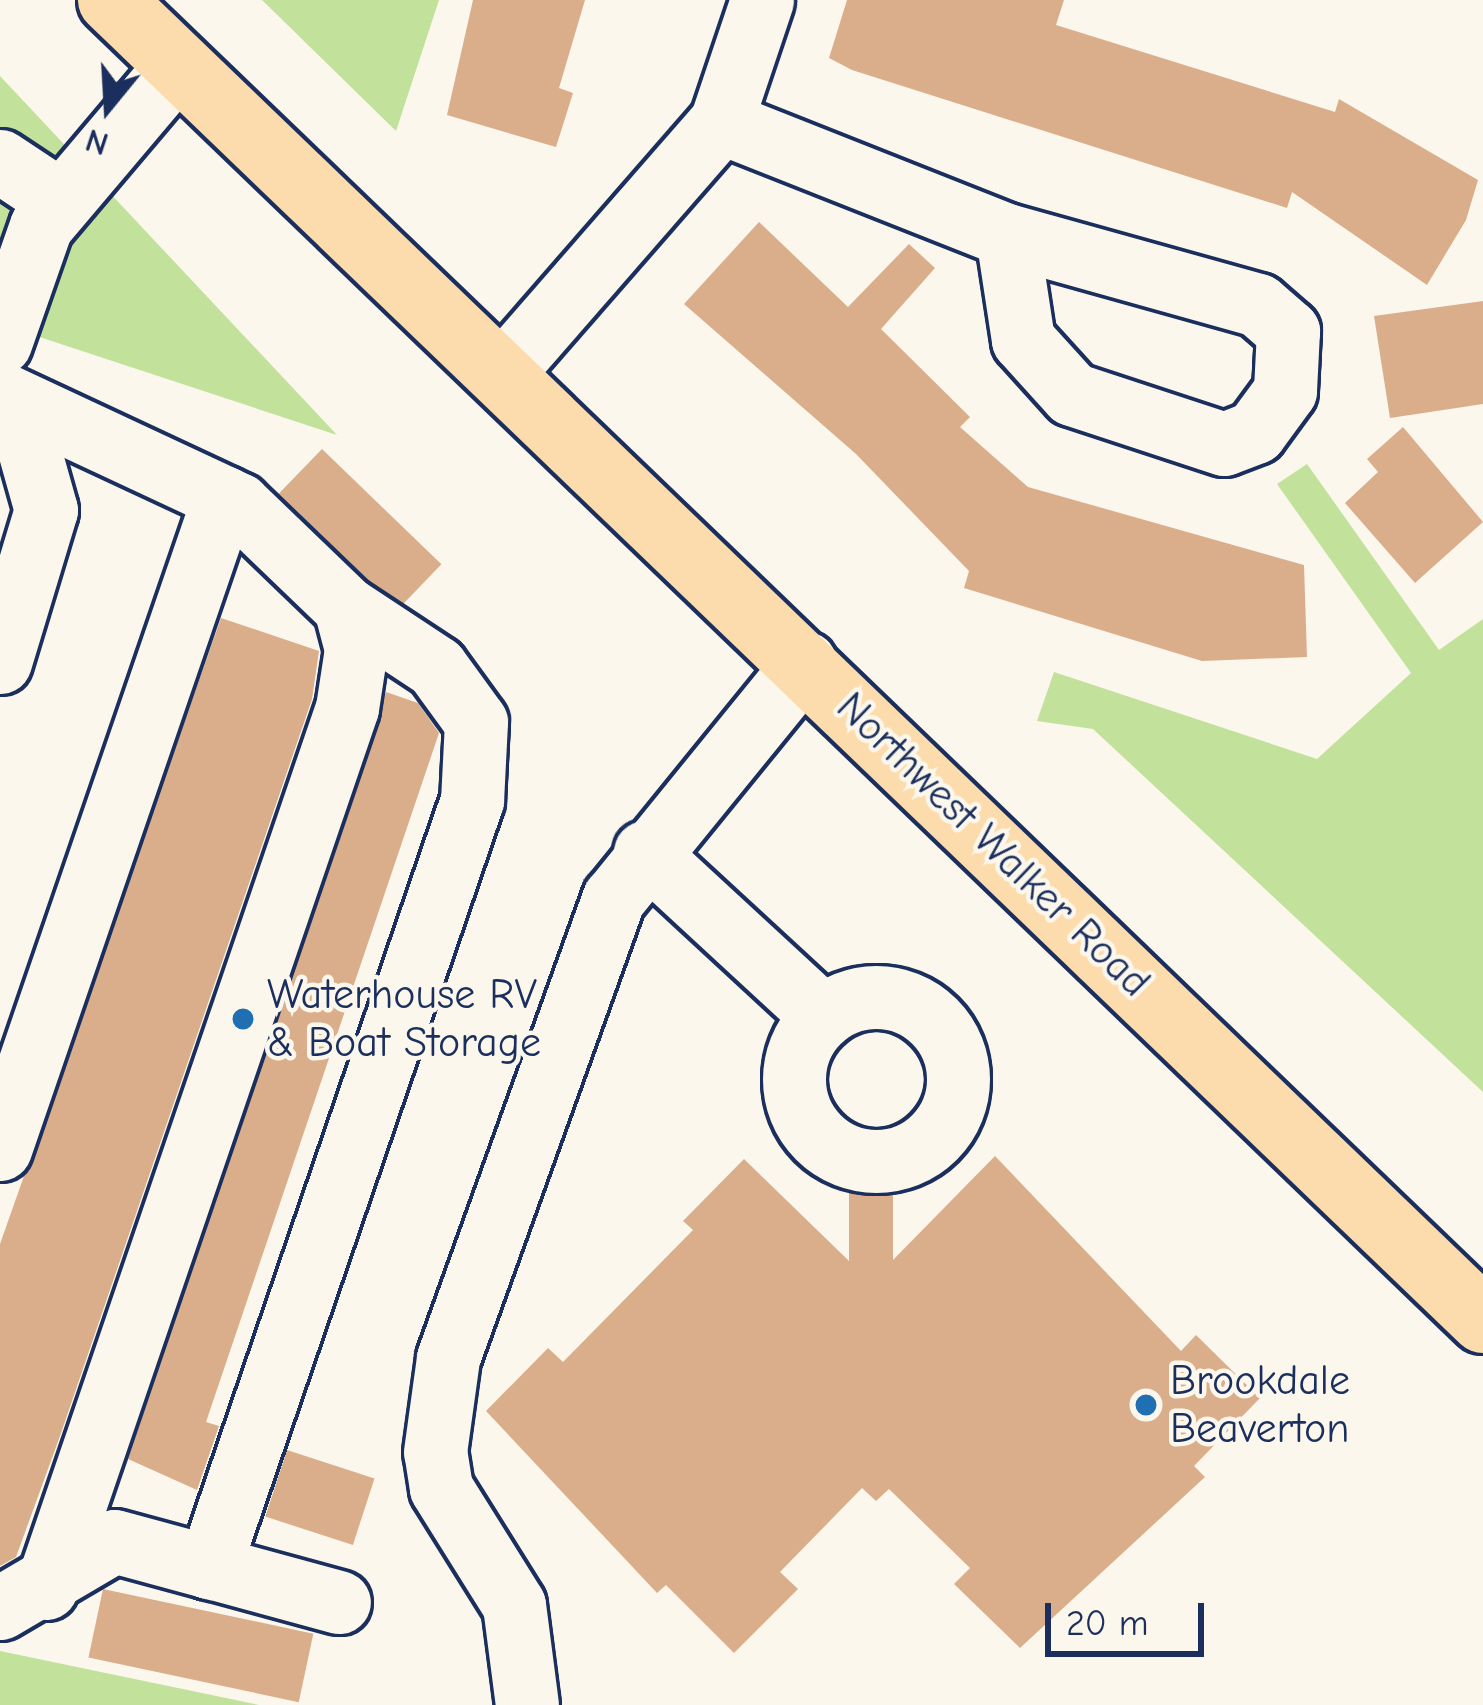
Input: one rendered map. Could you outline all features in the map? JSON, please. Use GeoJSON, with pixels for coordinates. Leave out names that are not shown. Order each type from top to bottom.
{"type":"FeatureCollection","features":[{"type":"Feature","properties":{"kind":"main road","name":"Northwest Walker Road"},"geometry":{"type":"LineString","coordinates":[[111,0],[1483,1320]]}},
{"type":"Feature","properties":{"kind":"street"},"geometry":{"type":"LineString","coordinates":[[501,374],[721,122],[761,0]]}},
{"type":"Feature","properties":{"kind":"street"},"geometry":{"type":"LineString","coordinates":[[0,343],[59,200],[177,65]]}},
{"type":"Feature","properties":{"kind":"street"},"geometry":{"type":"LineString","coordinates":[[721,122],[1007,235]]}},
{"type":"Feature","properties":{"kind":"street"},"geometry":{"type":"LineString","coordinates":[[0,161],[59,200]]}},
{"type":"Feature","properties":{"kind":"street"},"geometry":{"type":"LineString","coordinates":[[8,400],[224,497],[345,607],[464,695],[480,754],[209,1568]]}},
{"type":"Feature","properties":{"kind":"street"},"geometry":{"type":"LineString","coordinates":[[0,662],[46,510],[8,400]]}},
{"type":"Feature","properties":{"kind":"street"},"geometry":{"type":"LineString","coordinates":[[0,1149],[224,497]]}},
{"type":"Feature","properties":{"kind":"street"},"geometry":{"type":"LineString","coordinates":[[23,1598],[347,707],[356,650],[345,607]]}},
{"type":"Feature","properties":{"kind":"street"},"geometry":{"type":"LineString","coordinates":[[527,1705],[514,1605],[441,1488],[437,1409],[594,947],[645,851],[805,663]]}},
{"type":"Feature","properties":{"kind":"street"},"geometry":{"type":"LineString","coordinates":[[645,851],[824,1016]]}},
{"type":"Feature","properties":{"kind":"street"},"geometry":{"type":"LineString","coordinates":[[23,1598],[84,1549],[114,1541],[339,1602]]}},
{"type":"Feature","properties":{"kind":"green space"},"geometry":{"type":"Polygon","coordinates":[[[262,0],[439,0],[396,131],[262,0]]]}},
{"type":"Feature","properties":{"kind":"green space"},"geometry":{"type":"Polygon","coordinates":[[[0,76],[337,435],[0,324],[0,76]]]}},
{"type":"Feature","properties":{"kind":"green space"},"geometry":{"type":"Polygon","coordinates":[[[1307,464],[1439,650],[1483,619],[1483,1092],[1093,729],[1037,721],[1054,672],[1317,759],[1411,673],[1277,484],[1307,464]]]}},
{"type":"Feature","properties":{"kind":"green space"},"geometry":{"type":"Polygon","coordinates":[[[0,1651],[259,1705],[0,1705],[0,1651]]]}},
{"type":"Feature","properties":{"kind":"building"},"geometry":{"type":"Polygon","coordinates":[[[473,0],[585,0],[559,88],[573,93],[556,147],[447,115],[473,0]]]}},
{"type":"Feature","properties":{"kind":"building"},"geometry":{"type":"Polygon","coordinates":[[[847,0],[1064,0],[1056,25],[1335,112],[1339,99],[1478,180],[1466,220],[1427,285],[1292,192],[1287,208],[852,70],[829,58],[847,0]]]}},
{"type":"Feature","properties":{"kind":"building"},"geometry":{"type":"Polygon","coordinates":[[[759,222],[848,307],[909,244],[935,268],[881,329],[970,417],[960,427],[1028,487],[1304,565],[1307,657],[1202,661],[964,588],[969,571],[856,454],[684,304],[759,222]]]}},
{"type":"Feature","properties":{"kind":"building"},"geometry":{"type":"Polygon","coordinates":[[[1483,301],[1483,404],[1390,418],[1374,316],[1483,301]]]}},
{"type":"Feature","properties":{"kind":"building"},"geometry":{"type":"Polygon","coordinates":[[[1403,427],[1483,522],[1415,583],[1345,503],[1378,472],[1367,459],[1403,427]]]}},
{"type":"Feature","properties":{"kind":"building"},"geometry":{"type":"Polygon","coordinates":[[[322,449],[441,564],[398,609],[279,494],[322,449]]]}},
{"type":"Feature","properties":{"kind":"building"},"geometry":{"type":"Polygon","coordinates":[[[221,618],[319,651],[312,699],[60,1436],[16,1557],[0,1566],[0,1244],[221,618]]]}},
{"type":"Feature","properties":{"kind":"building"},"geometry":{"type":"Polygon","coordinates":[[[386,692],[418,703],[439,733],[206,1422],[219,1426],[197,1490],[128,1459],[386,692]]]}},
{"type":"Feature","properties":{"kind":"building","name":"Brookdale Beaverton"},"geometry":{"type":"Polygon","coordinates":[[[995,1156],[1181,1351],[1196,1335],[1260,1398],[1194,1466],[1205,1477],[1020,1648],[954,1584],[970,1568],[889,1489],[876,1501],[862,1488],[780,1572],[798,1589],[734,1653],[666,1585],[657,1593],[486,1411],[548,1348],[563,1362],[693,1230],[683,1221],[744,1159],[849,1261],[849,1182],[893,1182],[893,1260],[995,1156]]]}},
{"type":"Feature","properties":{"kind":"building"},"geometry":{"type":"Polygon","coordinates":[[[287,1450],[374,1478],[353,1545],[265,1517],[287,1450]]]}},
{"type":"Feature","properties":{"kind":"building"},"geometry":{"type":"Polygon","coordinates":[[[103,1589],[313,1634],[299,1702],[88,1657],[103,1589]]]}},
{"type":"Feature","properties":{"kind":"place","name":"Waterhouse RV & Boat Storage"},"geometry":{"type":"Point","coordinates":[243,1019]}},
{"type":"Feature","properties":{"kind":"place","name":"Brookdale Beaverton"},"geometry":{"type":"Point","coordinates":[1146,1405]}}]}
